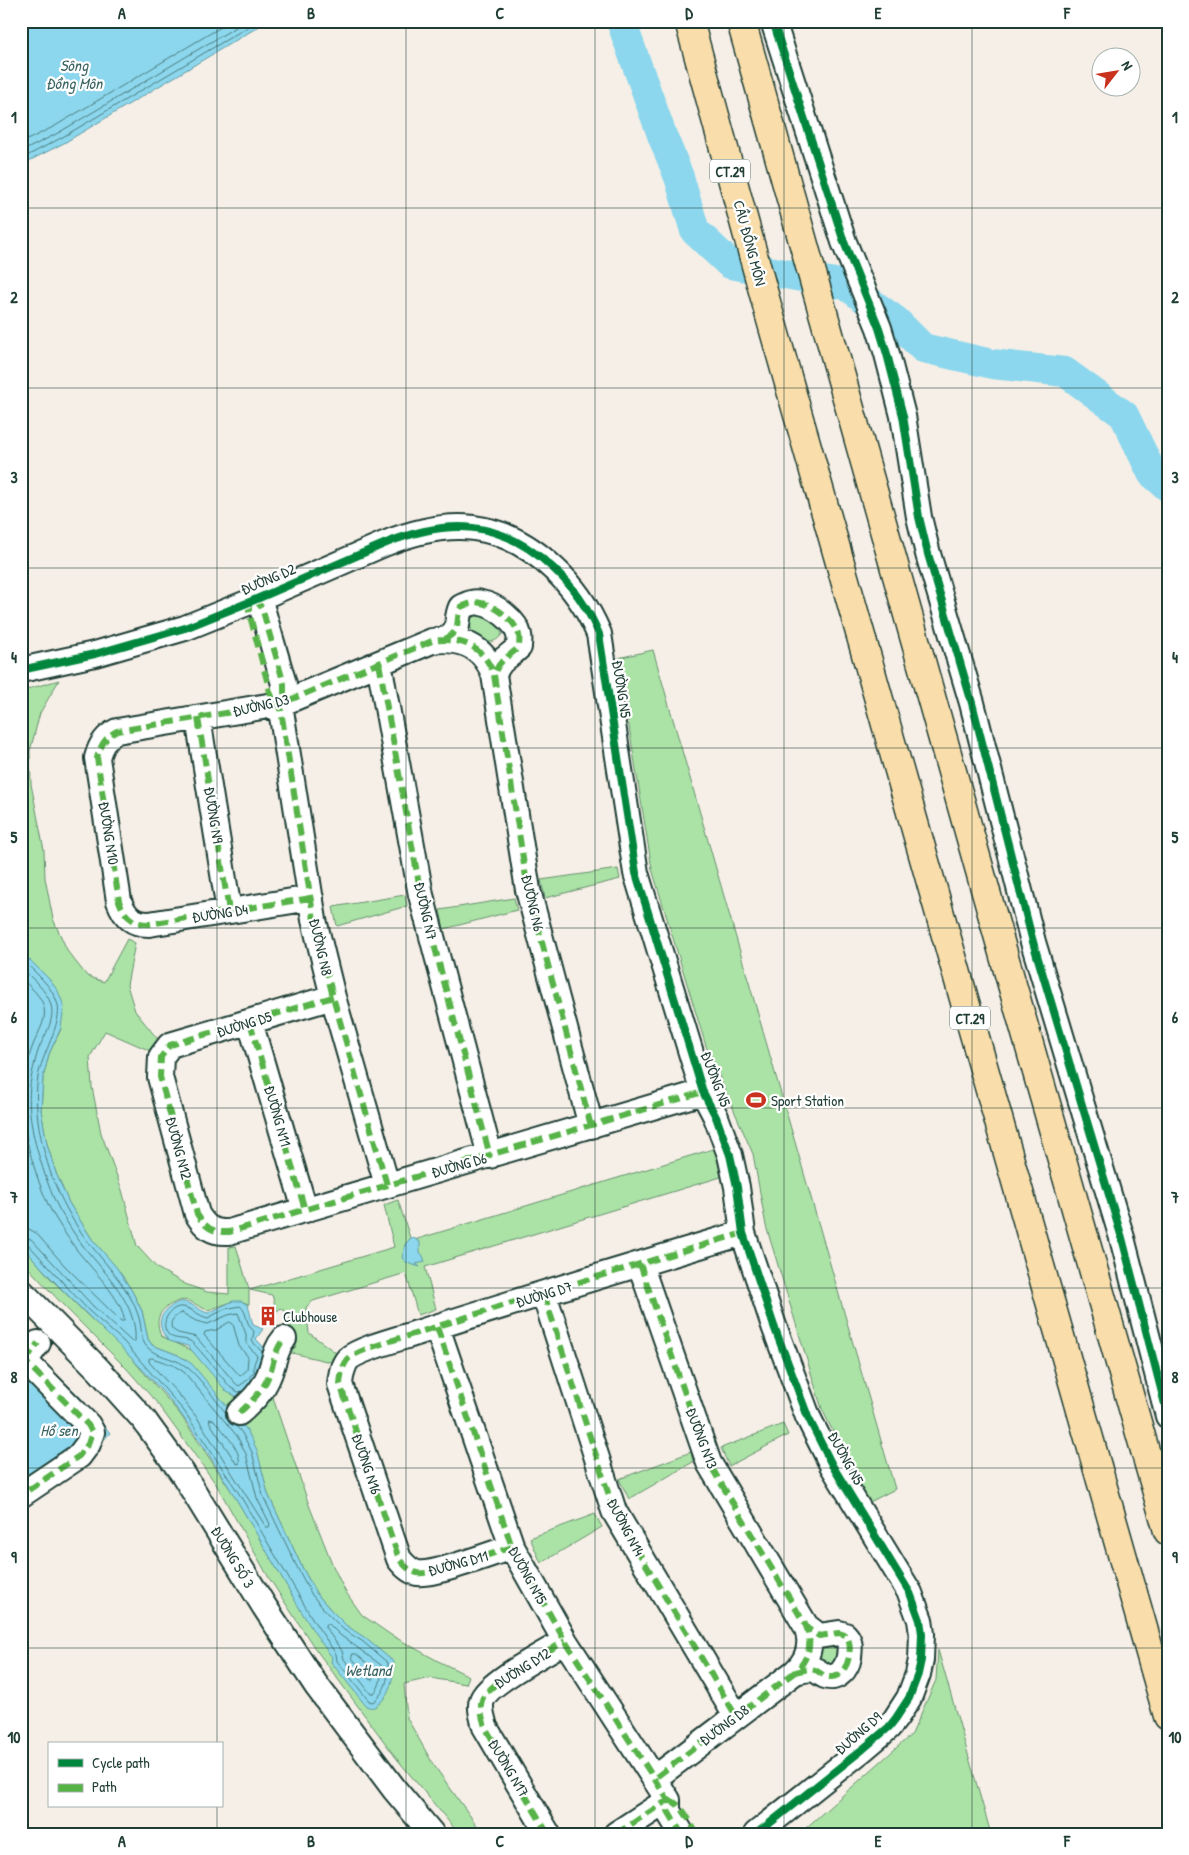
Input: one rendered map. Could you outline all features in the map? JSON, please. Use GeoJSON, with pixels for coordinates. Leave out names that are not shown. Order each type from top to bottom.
{"type":"FeatureCollection","features":[{"type":"Feature","properties":{"kind":"highway","name":"CẦU ĐỒNG MÔN"},"geometry":{"type":"LineString","coordinates":[[689,21],[771,320],[1168,1716]]}},
{"type":"Feature","properties":{"kind":"highway"},"geometry":{"type":"LineString","coordinates":[[741,21],[820,306],[1168,1531]]}},
{"type":"Feature","properties":{"kind":"street"},"geometry":{"type":"LineString","coordinates":[[773,21],[844,242],[864,294],[880,328],[903,416],[923,535],[972,703],[1032,942],[1122,1238],[1168,1416]]}},
{"type":"Feature","properties":{"kind":"street","name":"ĐƯỜNG D2"},"geometry":{"type":"LineString","coordinates":[[21,670],[63,662],[186,628],[399,538],[434,529],[455,526],[478,528],[502,534],[523,544]]}},
{"type":"Feature","properties":{"kind":"street","name":"ĐƯỜNG N5"},"geometry":{"type":"LineString","coordinates":[[523,544],[565,579],[580,597],[592,617],[599,634],[636,872],[703,1092],[716,1117],[730,1155],[737,1187],[743,1233],[774,1326],[808,1417],[832,1465],[910,1593],[920,1620]]}},
{"type":"Feature","properties":{"kind":"street","name":"ĐƯỜNG N8"},"geometry":{"type":"LineString","coordinates":[[252,601],[262,608],[284,684],[284,696],[280,704],[314,920],[333,997],[387,1185]]}},
{"type":"Feature","properties":{"kind":"street"},"geometry":{"type":"LineString","coordinates":[[445,639],[453,635],[458,628],[458,614],[462,607],[472,602],[493,607],[514,624],[520,636],[519,647],[502,660],[496,667],[494,675]]}},
{"type":"Feature","properties":{"kind":"street","name":"ĐƯỜNG D3"},"geometry":{"type":"LineString","coordinates":[[102,744],[108,735],[117,730],[280,704],[417,646],[445,639]]}},
{"type":"Feature","properties":{"kind":"street","name":"ĐƯỜNG N6"},"geometry":{"type":"LineString","coordinates":[[445,639],[464,643],[480,652],[488,660],[494,675],[528,890],[590,1126]]}},
{"type":"Feature","properties":{"kind":"street","name":"ĐƯỜNG N7"},"geometry":{"type":"LineString","coordinates":[[379,663],[421,895],[490,1156]]}},
{"type":"Feature","properties":{"kind":"street","name":"ĐƯỜNG N9"},"geometry":{"type":"LineString","coordinates":[[198,718],[229,911]]}},
{"type":"Feature","properties":{"kind":"street","name":"ĐƯỜNG N10"},"geometry":{"type":"LineString","coordinates":[[102,744],[97,758],[119,901],[123,911],[130,919]]}},
{"type":"Feature","properties":{"kind":"street","name":"ĐƯỜNG D4"},"geometry":{"type":"LineString","coordinates":[[130,919],[140,924],[149,924],[311,898]]}},
{"type":"Feature","properties":{"kind":"street","name":"ĐƯỜNG D5"},"geometry":{"type":"LineString","coordinates":[[161,1057],[170,1045],[333,997]]}},
{"type":"Feature","properties":{"kind":"street","name":"ĐƯỜNG N11"},"geometry":{"type":"LineString","coordinates":[[250,1022],[305,1210]]}},
{"type":"Feature","properties":{"kind":"street","name":"ĐƯỜNG N12"},"geometry":{"type":"LineString","coordinates":[[161,1057],[160,1077],[197,1214],[204,1225],[214,1231]]}},
{"type":"Feature","properties":{"kind":"street","name":"ĐƯỜNG D6"},"geometry":{"type":"LineString","coordinates":[[214,1231],[229,1232],[703,1092]]}},
{"type":"Feature","properties":{"kind":"street","name":"ĐƯỜNG D7"},"geometry":{"type":"LineString","coordinates":[[348,1360],[356,1354],[437,1327],[743,1233]]}},
{"type":"Feature","properties":{"kind":"street","name":"ĐƯỜNG N13"},"geometry":{"type":"LineString","coordinates":[[640,1264],[709,1463],[806,1626],[810,1637],[809,1651],[805,1660],[795,1672]]}},
{"type":"Feature","properties":{"kind":"street","name":"ĐƯỜNG SỐ 3"},"geometry":{"type":"LineString","coordinates":[[21,1291],[99,1370],[144,1420],[183,1474],[264,1606],[316,1685],[395,1790],[432,1834]]}},
{"type":"Feature","properties":{"kind":"street","name":"ĐƯỜNG N14"},"geometry":{"type":"LineString","coordinates":[[544,1294],[614,1511],[736,1716]]}},
{"type":"Feature","properties":{"kind":"street","name":"ĐƯỜNG N15"},"geometry":{"type":"LineString","coordinates":[[437,1327],[512,1547],[566,1641],[668,1800],[668,1811],[682,1834]]}},
{"type":"Feature","properties":{"kind":"street"},"geometry":{"type":"LineString","coordinates":[[239,1413],[262,1389],[270,1374],[278,1345],[284,1339]]}},
{"type":"Feature","properties":{"kind":"street"},"geometry":{"type":"LineString","coordinates":[[21,1495],[79,1456],[88,1444],[92,1432],[28,1353]]}},
{"type":"Feature","properties":{"kind":"street","name":"ĐƯỜNG N16"},"geometry":{"type":"LineString","coordinates":[[348,1360],[341,1371],[340,1384],[399,1559],[405,1567]]}},
{"type":"Feature","properties":{"kind":"street","name":"ĐƯỜNG D11"},"geometry":{"type":"LineString","coordinates":[[405,1567],[416,1573],[431,1573],[512,1547]]}},
{"type":"Feature","properties":{"kind":"street","name":"ĐƯỜNG D9"},"geometry":{"type":"LineString","coordinates":[[756,1834],[864,1749],[889,1727],[896,1718],[909,1698],[921,1660],[923,1640],[920,1620]]}},
{"type":"Feature","properties":{"kind":"street"},"geometry":{"type":"LineString","coordinates":[[795,1672],[809,1669],[826,1676],[835,1677],[842,1672],[848,1659],[850,1643],[845,1635],[839,1633],[819,1636],[806,1626]]}},
{"type":"Feature","properties":{"kind":"street","name":"ĐƯỜNG D12"},"geometry":{"type":"LineString","coordinates":[[482,1699],[492,1686],[566,1641]]}},
{"type":"Feature","properties":{"kind":"street","name":"ĐƯỜNG D8"},"geometry":{"type":"LineString","coordinates":[[654,1778],[795,1672]]}},
{"type":"Feature","properties":{"kind":"street","name":"ĐƯỜNG N17"},"geometry":{"type":"LineString","coordinates":[[482,1699],[481,1712],[485,1727],[548,1834]]}},
{"type":"Feature","properties":{"kind":"street"},"geometry":{"type":"LineString","coordinates":[[616,1834],[668,1800]]}},
{"type":"Feature","properties":{"kind":"street","name":"ĐƯỜNG N15"},"geometry":{"type":"LineString","coordinates":[[668,1800],[673,1801],[681,1808],[697,1834]]}},
{"type":"Feature","properties":{"kind":"green space"},"geometry":{"type":"Polygon","coordinates":[[[481,614],[494,621],[498,627],[502,634],[496,640],[489,642],[481,641],[474,634],[470,620],[474,616],[481,614]]]}},
{"type":"Feature","properties":{"kind":"green space","name":"Sport Station"},"geometry":{"type":"Polygon","coordinates":[[[653,650],[895,1489],[868,1503],[822,1409],[766,1226],[753,1154],[706,1046],[652,869],[618,658],[653,650]]]}},
{"type":"Feature","properties":{"kind":"green space"},"geometry":{"type":"Polygon","coordinates":[[[59,680],[40,713],[30,751],[31,784],[44,850],[45,878],[53,919],[68,952],[87,976],[104,982],[127,939],[135,943],[127,985],[135,1011],[160,1042],[153,1052],[105,1031],[90,1057],[92,1087],[101,1133],[122,1190],[137,1246],[157,1268],[185,1284],[207,1292],[229,1294],[229,1247],[236,1246],[249,1289],[249,1304],[233,1302],[208,1310],[183,1300],[176,1302],[161,1312],[158,1325],[161,1336],[195,1352],[240,1402],[272,1344],[290,1318],[303,1327],[281,1308],[277,1311],[272,1295],[250,1290],[394,1247],[384,1205],[398,1200],[411,1241],[726,1145],[734,1173],[425,1267],[436,1309],[418,1315],[406,1273],[313,1301],[306,1307],[309,1333],[339,1355],[335,1363],[292,1353],[279,1357],[271,1378],[274,1401],[309,1505],[345,1591],[362,1615],[391,1635],[469,1676],[466,1684],[430,1678],[404,1684],[407,1718],[433,1764],[483,1834],[459,1834],[397,1759],[314,1647],[269,1578],[216,1484],[157,1403],[127,1369],[21,1260],[21,1244],[51,1279],[120,1345],[180,1414],[234,1495],[289,1589],[381,1652],[347,1626],[316,1593],[268,1494],[258,1456],[178,1355],[152,1345],[148,1339],[142,1311],[132,1291],[121,1274],[92,1239],[69,1203],[56,1173],[47,1144],[41,1110],[43,1078],[49,1054],[61,1029],[49,979],[21,951],[21,691],[59,680]]]}},
{"type":"Feature","properties":{"kind":"green space"},"geometry":{"type":"Polygon","coordinates":[[[618,869],[620,879],[545,898],[541,880],[618,869]]]}},
{"type":"Feature","properties":{"kind":"green space"},"geometry":{"type":"Polygon","coordinates":[[[405,895],[407,906],[337,926],[333,907],[405,895]]]}},
{"type":"Feature","properties":{"kind":"green space"},"geometry":{"type":"Polygon","coordinates":[[[514,898],[517,910],[444,929],[440,910],[514,898]]]}},
{"type":"Feature","properties":{"kind":"green space"},"geometry":{"type":"Polygon","coordinates":[[[783,1424],[788,1435],[729,1466],[721,1448],[783,1424]]]}},
{"type":"Feature","properties":{"kind":"green space"},"geometry":{"type":"Polygon","coordinates":[[[691,1452],[693,1462],[629,1499],[619,1479],[691,1452]]]}},
{"type":"Feature","properties":{"kind":"green space"},"geometry":{"type":"Polygon","coordinates":[[[595,1514],[602,1527],[541,1563],[530,1538],[595,1514]]]}},
{"type":"Feature","properties":{"kind":"green space"},"geometry":{"type":"Polygon","coordinates":[[[837,1644],[842,1654],[830,1669],[817,1658],[823,1645],[837,1644]]]}},
{"type":"Feature","properties":{"kind":"green space"},"geometry":{"type":"Polygon","coordinates":[[[938,1650],[991,1834],[799,1834],[912,1734],[936,1680],[938,1650]]]}},
{"type":"Feature","properties":{"kind":"water","name":"Sông Đồng Môn"},"geometry":{"type":"Polygon","coordinates":[[[21,21],[268,21],[64,143],[21,165],[21,21]]]}},
{"type":"Feature","properties":{"kind":"water","name":"Wetland"},"geometry":{"type":"Polygon","coordinates":[[[21,951],[49,979],[58,991],[64,1006],[61,1028],[49,1054],[43,1078],[41,1110],[47,1144],[56,1173],[69,1203],[92,1239],[117,1268],[132,1291],[142,1311],[148,1339],[152,1345],[178,1355],[192,1364],[247,1430],[257,1450],[268,1494],[316,1593],[347,1626],[364,1637],[394,1662],[392,1679],[387,1694],[375,1706],[366,1706],[331,1662],[332,1657],[310,1626],[235,1496],[189,1425],[150,1377],[62,1290],[21,1244],[21,951]]]}},
{"type":"Feature","properties":{"kind":"water"},"geometry":{"type":"Polygon","coordinates":[[[412,1237],[420,1242],[420,1252],[425,1262],[416,1264],[420,1267],[407,1263],[402,1258],[405,1244],[412,1237]]]}},
{"type":"Feature","properties":{"kind":"water"},"geometry":{"type":"Polygon","coordinates":[[[233,1301],[241,1301],[248,1305],[253,1325],[263,1329],[256,1339],[271,1355],[244,1396],[238,1397],[227,1392],[188,1346],[169,1341],[163,1333],[160,1324],[165,1312],[177,1303],[186,1302],[208,1313],[233,1301]]]}},
{"type":"Feature","properties":{"kind":"water","name":"Hồ sen"},"geometry":{"type":"Polygon","coordinates":[[[21,1339],[81,1398],[110,1433],[92,1453],[21,1501],[21,1339]]]}},
{"type":"Feature","properties":{"kind":"waterway"},"geometry":{"type":"LineString","coordinates":[[621,21],[679,177],[695,231],[730,264],[846,285],[896,321],[923,348],[992,364],[1065,372],[1124,415],[1152,473],[1168,487]]}},
{"type":"Feature","properties":{"kind":"marked path"},"geometry":{"type":"LineString","coordinates":[[252,601],[258,603],[262,608],[284,684],[284,696],[280,704],[314,920],[333,997],[387,1185]]}},
{"type":"Feature","properties":{"kind":"marked path"},"geometry":{"type":"LineString","coordinates":[[252,601],[249,606],[249,612],[270,692],[273,699],[280,704]]}},
{"type":"Feature","properties":{"kind":"marked path"},"geometry":{"type":"LineString","coordinates":[[445,639],[451,636],[456,629],[461,607],[476,602],[487,604],[504,614],[517,630],[519,647],[501,662],[494,675]]}},
{"type":"Feature","properties":{"kind":"marked path"},"geometry":{"type":"LineString","coordinates":[[311,898],[149,924],[138,923],[130,919],[119,901],[97,758],[104,742],[117,731],[280,704],[432,641],[462,642],[478,650],[490,665],[494,675],[528,890],[591,1126]]}},
{"type":"Feature","properties":{"kind":"marked path"},"geometry":{"type":"LineString","coordinates":[[379,663],[421,895],[490,1156]]}},
{"type":"Feature","properties":{"kind":"marked path"},"geometry":{"type":"LineString","coordinates":[[198,718],[229,911]]}},
{"type":"Feature","properties":{"kind":"marked path"},"geometry":{"type":"LineString","coordinates":[[333,997],[170,1045],[161,1057],[160,1077],[197,1214],[210,1228],[229,1232],[703,1092]]}},
{"type":"Feature","properties":{"kind":"marked path"},"geometry":{"type":"LineString","coordinates":[[250,1022],[305,1210]]}},
{"type":"Feature","properties":{"kind":"marked path"},"geometry":{"type":"LineString","coordinates":[[512,1547],[449,1568],[425,1573],[414,1572],[399,1559],[340,1384],[342,1371],[348,1359],[362,1351],[384,1343],[743,1233]]}},
{"type":"Feature","properties":{"kind":"marked path"},"geometry":{"type":"LineString","coordinates":[[640,1264],[709,1463],[806,1626],[809,1639],[804,1662],[795,1672],[655,1778]]}},
{"type":"Feature","properties":{"kind":"marked path"},"geometry":{"type":"LineString","coordinates":[[544,1294],[614,1511],[736,1716]]}},
{"type":"Feature","properties":{"kind":"marked path"},"geometry":{"type":"LineString","coordinates":[[437,1327],[512,1547],[565,1641],[668,1800],[668,1811],[682,1834]]}},
{"type":"Feature","properties":{"kind":"marked path"},"geometry":{"type":"LineString","coordinates":[[239,1413],[260,1391],[284,1339]]}},
{"type":"Feature","properties":{"kind":"marked path"},"geometry":{"type":"LineString","coordinates":[[25,1361],[38,1343]]}},
{"type":"Feature","properties":{"kind":"marked path"},"geometry":{"type":"LineString","coordinates":[[21,1357],[88,1425],[92,1432],[88,1444],[79,1456],[21,1495]]}},
{"type":"Feature","properties":{"kind":"marked path"},"geometry":{"type":"LineString","coordinates":[[795,1672],[812,1669],[825,1676],[834,1677],[844,1669],[848,1661],[850,1645],[845,1635],[839,1633],[819,1636],[807,1628]]}},
{"type":"Feature","properties":{"kind":"marked path"},"geometry":{"type":"LineString","coordinates":[[548,1834],[485,1727],[481,1703],[487,1693],[506,1676],[565,1641]]}},
{"type":"Feature","properties":{"kind":"marked path"},"geometry":{"type":"LineString","coordinates":[[668,1800],[681,1809],[697,1834]]}},
{"type":"Feature","properties":{"kind":"marked path"},"geometry":{"type":"LineString","coordinates":[[616,1834],[668,1800]]}},
{"type":"Feature","properties":{"kind":"cycle path"},"geometry":{"type":"LineString","coordinates":[[773,21],[844,242],[879,328],[887,354],[903,416],[919,517],[928,554],[972,703],[1033,942],[1122,1238],[1168,1416]]}},
{"type":"Feature","properties":{"kind":"cycle path"},"geometry":{"type":"LineString","coordinates":[[21,670],[95,654],[185,628],[384,544],[430,530],[452,527],[494,532],[514,540],[553,568],[574,590],[585,607],[599,634],[636,873],[703,1092],[716,1117],[730,1155],[737,1187],[743,1233],[774,1326],[808,1417],[832,1465],[910,1593],[920,1620],[922,1634],[921,1660],[918,1674],[909,1698],[889,1727],[756,1834]]}},
{"type":"Feature","properties":{"kind":"place","name":"Sport Station"},"geometry":{"type":"Point","coordinates":[756,1100]}},
{"type":"Feature","properties":{"kind":"place","name":"Clubhouse"},"geometry":{"type":"Point","coordinates":[268,1316]}}]}
